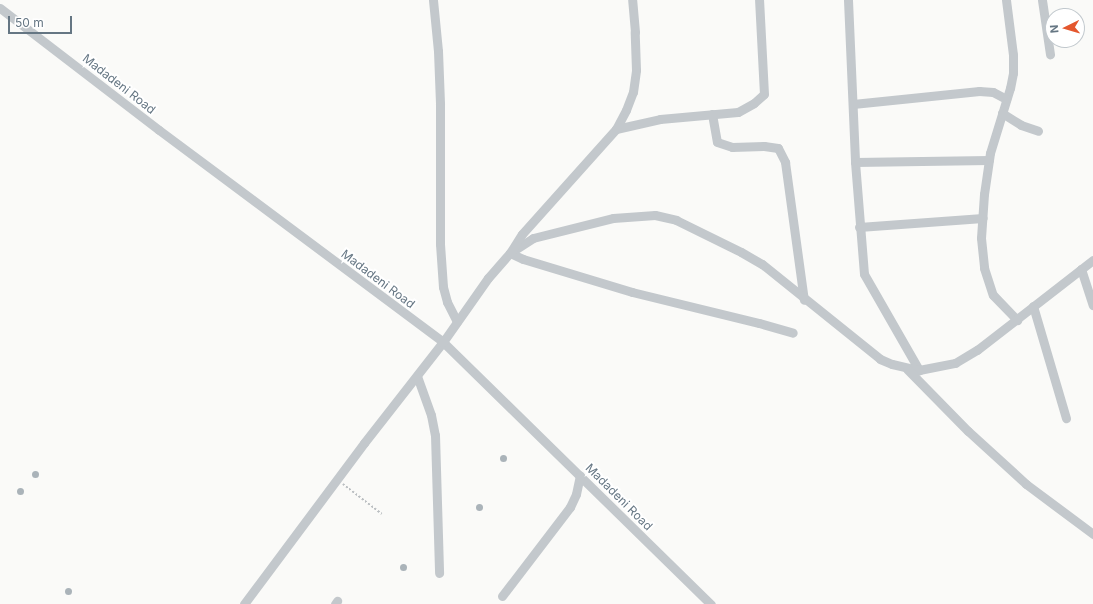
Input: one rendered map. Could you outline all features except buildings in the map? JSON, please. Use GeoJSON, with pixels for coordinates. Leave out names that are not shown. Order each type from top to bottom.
{"type":"FeatureCollection","features":[{"type":"Feature","properties":{"kind":"street"},"geometry":{"type":"LineString","coordinates":[[433,0],[438,51],[440,104],[440,251],[443,287],[447,302],[457,322]]}},
{"type":"Feature","properties":{"kind":"street"},"geometry":{"type":"LineString","coordinates":[[244,604],[337,479],[443,342],[488,278],[510,253],[522,234],[539,213],[616,130],[633,92],[636,70],[632,0]]}},
{"type":"Feature","properties":{"kind":"street"},"geometry":{"type":"LineString","coordinates":[[616,130],[660,119],[738,112],[754,103],[764,94],[758,0]]}},
{"type":"Feature","properties":{"kind":"street"},"geometry":{"type":"LineString","coordinates":[[848,0],[855,162],[859,227],[864,274],[919,370]]}},
{"type":"Feature","properties":{"kind":"street"},"geometry":{"type":"LineString","coordinates":[[1006,0],[1013,61],[1010,88],[989,160],[982,218],[982,246],[984,268],[993,295],[1017,320]]}},
{"type":"Feature","properties":{"kind":"street"},"geometry":{"type":"LineString","coordinates":[[1042,0],[1050,54]]}},
{"type":"Feature","properties":{"kind":"street","name":"Madadeni Road"},"geometry":{"type":"LineString","coordinates":[[0,8],[159,130],[443,342],[711,604]]}},
{"type":"Feature","properties":{"kind":"street"},"geometry":{"type":"LineString","coordinates":[[853,104],[979,91],[993,92],[1006,99]]}},
{"type":"Feature","properties":{"kind":"street"},"geometry":{"type":"LineString","coordinates":[[1002,113],[1021,125],[1038,131]]}},
{"type":"Feature","properties":{"kind":"street"},"geometry":{"type":"LineString","coordinates":[[712,114],[717,142],[732,147],[764,146],[778,148],[785,162],[804,300]]}},
{"type":"Feature","properties":{"kind":"street"},"geometry":{"type":"LineString","coordinates":[[855,162],[989,160]]}},
{"type":"Feature","properties":{"kind":"street"},"geometry":{"type":"LineString","coordinates":[[510,253],[533,238],[613,218],[655,215],[676,220],[741,252],[784,280],[804,300],[880,359],[907,369],[919,370],[955,363],[1017,320],[1093,260]]}},
{"type":"Feature","properties":{"kind":"street"},"geometry":{"type":"LineString","coordinates":[[859,227],[982,218]]}},
{"type":"Feature","properties":{"kind":"street"},"geometry":{"type":"LineString","coordinates":[[510,253],[523,259],[632,292],[759,323],[793,333]]}},
{"type":"Feature","properties":{"kind":"street"},"geometry":{"type":"LineString","coordinates":[[1081,269],[1093,305]]}},
{"type":"Feature","properties":{"kind":"street"},"geometry":{"type":"LineString","coordinates":[[1033,306],[1066,418]]}},
{"type":"Feature","properties":{"kind":"street"},"geometry":{"type":"LineString","coordinates":[[907,369],[968,431],[1026,484],[1093,534]]}},
{"type":"Feature","properties":{"kind":"street"},"geometry":{"type":"LineString","coordinates":[[417,376],[431,415],[435,435],[439,573]]}},
{"type":"Feature","properties":{"kind":"street"},"geometry":{"type":"LineString","coordinates":[[502,596],[570,507],[576,494],[580,475]]}},
{"type":"Feature","properties":{"kind":"path"},"geometry":{"type":"LineString","coordinates":[[337,479],[382,514]]}}]}
